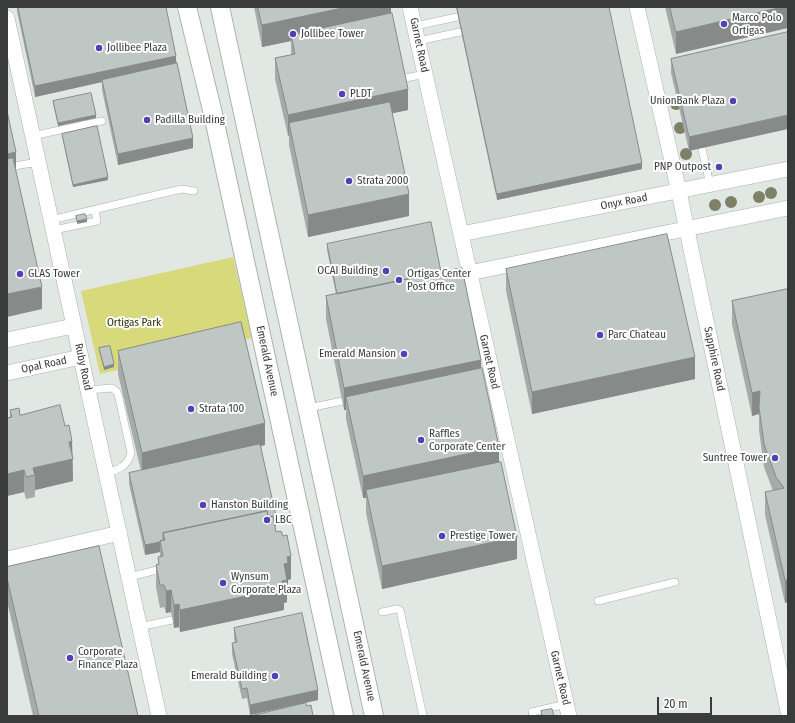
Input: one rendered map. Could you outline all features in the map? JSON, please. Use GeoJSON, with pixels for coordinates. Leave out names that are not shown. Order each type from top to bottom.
{"type":"FeatureCollection","features":[{"type":"Feature","properties":{"kind":"street","name":"Emerald Avenue"},"geometry":{"type":"LineString","coordinates":[[187,7],[213,114],[344,716]]}},
{"type":"Feature","properties":{"kind":"street","name":"Emerald Avenue"},"geometry":{"type":"LineString","coordinates":[[220,7],[374,716]]}},
{"type":"Feature","properties":{"kind":"street","name":"Garnet Road"},"geometry":{"type":"LineString","coordinates":[[410,7],[568,710]]}},
{"type":"Feature","properties":{"kind":"street","name":"Sapphire Road"},"geometry":{"type":"LineString","coordinates":[[636,7],[679,192],[788,711]]}},
{"type":"Feature","properties":{"kind":"street","name":"Ruby Road"},"geometry":{"type":"LineString","coordinates":[[9,20],[32,136],[53,225],[120,533],[158,716]]}},
{"type":"Feature","properties":{"kind":"street","name":"Onyx Road"},"geometry":{"type":"LineString","coordinates":[[460,234],[679,192],[788,169]]}},
{"type":"Feature","properties":{"kind":"street"},"geometry":{"type":"LineString","coordinates":[[469,273],[788,208]]}},
{"type":"Feature","properties":{"kind":"street"},"geometry":{"type":"LineString","coordinates":[[7,340],[74,326]]}},
{"type":"Feature","properties":{"kind":"street","name":"Opal Road"},"geometry":{"type":"LineString","coordinates":[[7,373],[81,357]]}},
{"type":"Feature","properties":{"kind":"street"},"geometry":{"type":"LineString","coordinates":[[7,559],[120,533]]}},
{"type":"Feature","properties":{"kind":"lane"},"geometry":{"type":"LineString","coordinates":[[415,26],[457,16]]}},
{"type":"Feature","properties":{"kind":"lane"},"geometry":{"type":"LineString","coordinates":[[418,41],[460,32]]}},
{"type":"Feature","properties":{"kind":"lane"},"geometry":{"type":"LineString","coordinates":[[402,79],[425,74]]}},
{"type":"Feature","properties":{"kind":"lane"},"geometry":{"type":"LineString","coordinates":[[32,136],[102,121]]}},
{"type":"Feature","properties":{"kind":"lane"},"geometry":{"type":"LineString","coordinates":[[702,149],[710,185]]}},
{"type":"Feature","properties":{"kind":"lane"},"geometry":{"type":"LineString","coordinates":[[14,166],[38,162]]}},
{"type":"Feature","properties":{"kind":"lane"},"geometry":{"type":"LineString","coordinates":[[53,225],[95,210],[164,192],[182,189],[194,191]]}},
{"type":"Feature","properties":{"kind":"lane"},"geometry":{"type":"LineString","coordinates":[[53,225],[97,221],[95,210]]}},
{"type":"Feature","properties":{"kind":"lane"},"geometry":{"type":"LineString","coordinates":[[88,390],[112,388],[117,392],[131,453],[129,461],[118,470],[106,473]]}},
{"type":"Feature","properties":{"kind":"lane"},"geometry":{"type":"LineString","coordinates":[[307,408],[343,401]]}},
{"type":"Feature","properties":{"kind":"lane"},"geometry":{"type":"LineString","coordinates":[[129,577],[161,569]]}},
{"type":"Feature","properties":{"kind":"lane"},"geometry":{"type":"LineString","coordinates":[[598,601],[675,582]]}},
{"type":"Feature","properties":{"kind":"lane"},"geometry":{"type":"LineString","coordinates":[[382,612],[397,608],[400,610],[423,716]]}},
{"type":"Feature","properties":{"kind":"lane"},"geometry":{"type":"LineString","coordinates":[[140,627],[172,620]]}},
{"type":"Feature","properties":{"kind":"lane"},"geometry":{"type":"LineString","coordinates":[[532,712],[568,710]]}},
{"type":"Feature","properties":{"kind":"green space","name":"Ortigas Park"},"geometry":{"type":"Polygon","coordinates":[[[233,257],[252,338],[100,374],[81,291],[233,257]]]}},
{"type":"Feature","properties":{"kind":"building","name":"Jollibee Plaza"},"geometry":{"type":"Polygon","coordinates":[[[18,7],[166,7],[176,56],[35,86],[18,7]]]}},
{"type":"Feature","properties":{"kind":"building"},"geometry":{"type":"Polygon","coordinates":[[[258,7],[347,7],[262,25],[258,7]]]}},
{"type":"Feature","properties":{"kind":"building"},"geometry":{"type":"Polygon","coordinates":[[[457,7],[609,7],[642,163],[497,194],[457,7]]]}},
{"type":"Feature","properties":{"kind":"building"},"geometry":{"type":"Polygon","coordinates":[[[670,7],[782,7],[676,32],[670,7]]]}},
{"type":"Feature","properties":{"kind":"building","name":"PLDT"},"geometry":{"type":"Polygon","coordinates":[[[392,13],[408,89],[288,115],[275,58],[295,54],[291,35],[392,13]]]}},
{"type":"Feature","properties":{"kind":"building","name":"UnionBank Plaza"},"geometry":{"type":"Polygon","coordinates":[[[788,32],[788,115],[689,137],[671,59],[788,32]]]}},
{"type":"Feature","properties":{"kind":"building","name":"Padilla Building"},"geometry":{"type":"Polygon","coordinates":[[[177,63],[193,138],[118,154],[102,80],[177,63]]]}},
{"type":"Feature","properties":{"kind":"building"},"geometry":{"type":"Polygon","coordinates":[[[91,93],[96,115],[58,123],[53,101],[91,93]]]}},
{"type":"Feature","properties":{"kind":"building","name":"Strata 2000"},"geometry":{"type":"Polygon","coordinates":[[[390,102],[409,194],[308,215],[289,123],[390,102]]]}},
{"type":"Feature","properties":{"kind":"building"},"geometry":{"type":"Polygon","coordinates":[[[7,111],[16,152],[7,154],[7,111]]]}},
{"type":"Feature","properties":{"kind":"building"},"geometry":{"type":"Polygon","coordinates":[[[97,126],[108,177],[73,185],[62,134],[97,126]]]}},
{"type":"Feature","properties":{"kind":"building","name":"GLAS Tower"},"geometry":{"type":"Polygon","coordinates":[[[13,158],[42,287],[7,294],[7,159],[13,158]]]}},
{"type":"Feature","properties":{"kind":"building"},"geometry":{"type":"Polygon","coordinates":[[[85,214],[87,219],[77,221],[76,216],[85,214]]]}},
{"type":"Feature","properties":{"kind":"building","name":"OCAI Building"},"geometry":{"type":"Polygon","coordinates":[[[431,222],[441,272],[337,294],[327,244],[431,222]]]}},
{"type":"Feature","properties":{"kind":"building","name":"Parc Chateau"},"geometry":{"type":"Polygon","coordinates":[[[667,234],[695,357],[532,392],[506,269],[667,234]]]}},
{"type":"Feature","properties":{"kind":"building","name":"Emerald Mansion"},"geometry":{"type":"Polygon","coordinates":[[[462,268],[481,360],[344,388],[326,296],[462,268]]]}},
{"type":"Feature","properties":{"kind":"building"},"geometry":{"type":"Polygon","coordinates":[[[788,289],[788,580],[785,580],[765,492],[784,488],[776,477],[764,444],[759,407],[760,391],[752,393],[732,301],[788,289]]]}},
{"type":"Feature","properties":{"kind":"building","name":"Strata 100"},"geometry":{"type":"Polygon","coordinates":[[[241,322],[265,423],[142,453],[118,351],[241,322]]]}},
{"type":"Feature","properties":{"kind":"building"},"geometry":{"type":"Polygon","coordinates":[[[110,346],[114,364],[104,367],[99,348],[110,346]]]}},
{"type":"Feature","properties":{"kind":"building","name":"Raffles Corporate Center"},"geometry":{"type":"Polygon","coordinates":[[[482,368],[499,447],[363,476],[346,397],[482,368]]]}},
{"type":"Feature","properties":{"kind":"building"},"geometry":{"type":"Polygon","coordinates":[[[60,405],[65,426],[69,425],[72,441],[69,442],[73,459],[33,468],[35,475],[26,477],[24,470],[7,474],[7,418],[12,417],[10,410],[19,408],[20,415],[60,405]]]}},
{"type":"Feature","properties":{"kind":"building","name":"Hanston Building"},"geometry":{"type":"Polygon","coordinates":[[[260,444],[276,516],[268,517],[267,511],[163,533],[163,540],[160,542],[145,545],[129,473],[260,444]]]}},
{"type":"Feature","properties":{"kind":"building","name":"Prestige Tower"},"geometry":{"type":"Polygon","coordinates":[[[501,462],[517,537],[382,566],[366,490],[501,462]]]}},
{"type":"Feature","properties":{"kind":"building","name":"Wynsum Corporate Plaza"},"geometry":{"type":"Polygon","coordinates":[[[267,511],[268,517],[273,516],[276,532],[281,531],[283,536],[287,535],[291,556],[287,557],[288,563],[284,564],[287,580],[282,581],[284,588],[180,610],[179,604],[174,605],[171,590],[166,591],[164,585],[160,585],[156,565],[159,564],[158,557],[163,556],[160,541],[165,540],[163,533],[267,511]]]}},
{"type":"Feature","properties":{"kind":"building","name":"Corporate Finance Plaza"},"geometry":{"type":"Polygon","coordinates":[[[99,546],[138,716],[39,716],[7,578],[7,567],[99,546]]]}},
{"type":"Feature","properties":{"kind":"building","name":"Emerald Building"},"geometry":{"type":"Polygon","coordinates":[[[302,613],[318,690],[250,705],[247,688],[242,689],[232,643],[237,642],[234,628],[302,613]]]}},
{"type":"Feature","properties":{"kind":"building"},"geometry":{"type":"Polygon","coordinates":[[[306,703],[307,706],[311,705],[313,716],[251,716],[306,703]]]}},
{"type":"Feature","properties":{"kind":"building"},"geometry":{"type":"Polygon","coordinates":[[[552,709],[554,716],[542,716],[541,711],[552,709]]]}},
{"type":"Feature","properties":{"kind":"place","name":"Marco Polo Ortigas"},"geometry":{"type":"Point","coordinates":[724,24]}},
{"type":"Feature","properties":{"kind":"place","name":"Jollibee Tower"},"geometry":{"type":"Point","coordinates":[293,34]}},
{"type":"Feature","properties":{"kind":"place","name":"Jollibee Plaza"},"geometry":{"type":"Point","coordinates":[99,48]}},
{"type":"Feature","properties":{"kind":"place","name":"PLDT"},"geometry":{"type":"Point","coordinates":[342,94]}},
{"type":"Feature","properties":{"kind":"place","name":"UnionBank Plaza"},"geometry":{"type":"Point","coordinates":[733,101]}},
{"type":"Feature","properties":{"kind":"place","name":"Padilla Building"},"geometry":{"type":"Point","coordinates":[147,120]}},
{"type":"Feature","properties":{"kind":"place","name":"PNP Outpost"},"geometry":{"type":"Point","coordinates":[719,167]}},
{"type":"Feature","properties":{"kind":"place","name":"Strata 2000"},"geometry":{"type":"Point","coordinates":[349,181]}},
{"type":"Feature","properties":{"kind":"place","name":"OCAI Building"},"geometry":{"type":"Point","coordinates":[386,271]}},
{"type":"Feature","properties":{"kind":"place","name":"GLAS Tower"},"geometry":{"type":"Point","coordinates":[20,274]}},
{"type":"Feature","properties":{"kind":"place","name":"Ortigas Center Post Office"},"geometry":{"type":"Point","coordinates":[399,280]}},
{"type":"Feature","properties":{"kind":"place","name":"Parc Chateau"},"geometry":{"type":"Point","coordinates":[600,335]}},
{"type":"Feature","properties":{"kind":"place","name":"Emerald Mansion"},"geometry":{"type":"Point","coordinates":[404,354]}},
{"type":"Feature","properties":{"kind":"place","name":"Strata 100"},"geometry":{"type":"Point","coordinates":[191,409]}},
{"type":"Feature","properties":{"kind":"place","name":"Raffles Corporate Center"},"geometry":{"type":"Point","coordinates":[421,440]}},
{"type":"Feature","properties":{"kind":"place","name":"Suntree Tower"},"geometry":{"type":"Point","coordinates":[775,458]}},
{"type":"Feature","properties":{"kind":"place","name":"Hanston Building"},"geometry":{"type":"Point","coordinates":[203,505]}},
{"type":"Feature","properties":{"kind":"place","name":"LBC"},"geometry":{"type":"Point","coordinates":[267,520]}},
{"type":"Feature","properties":{"kind":"place","name":"Prestige Tower"},"geometry":{"type":"Point","coordinates":[442,536]}},
{"type":"Feature","properties":{"kind":"place","name":"Wynsum Corporate Plaza"},"geometry":{"type":"Point","coordinates":[223,583]}},
{"type":"Feature","properties":{"kind":"place","name":"Corporate Finance Plaza"},"geometry":{"type":"Point","coordinates":[70,658]}},
{"type":"Feature","properties":{"kind":"place","name":"Emerald Building"},"geometry":{"type":"Point","coordinates":[275,676]}}]}
